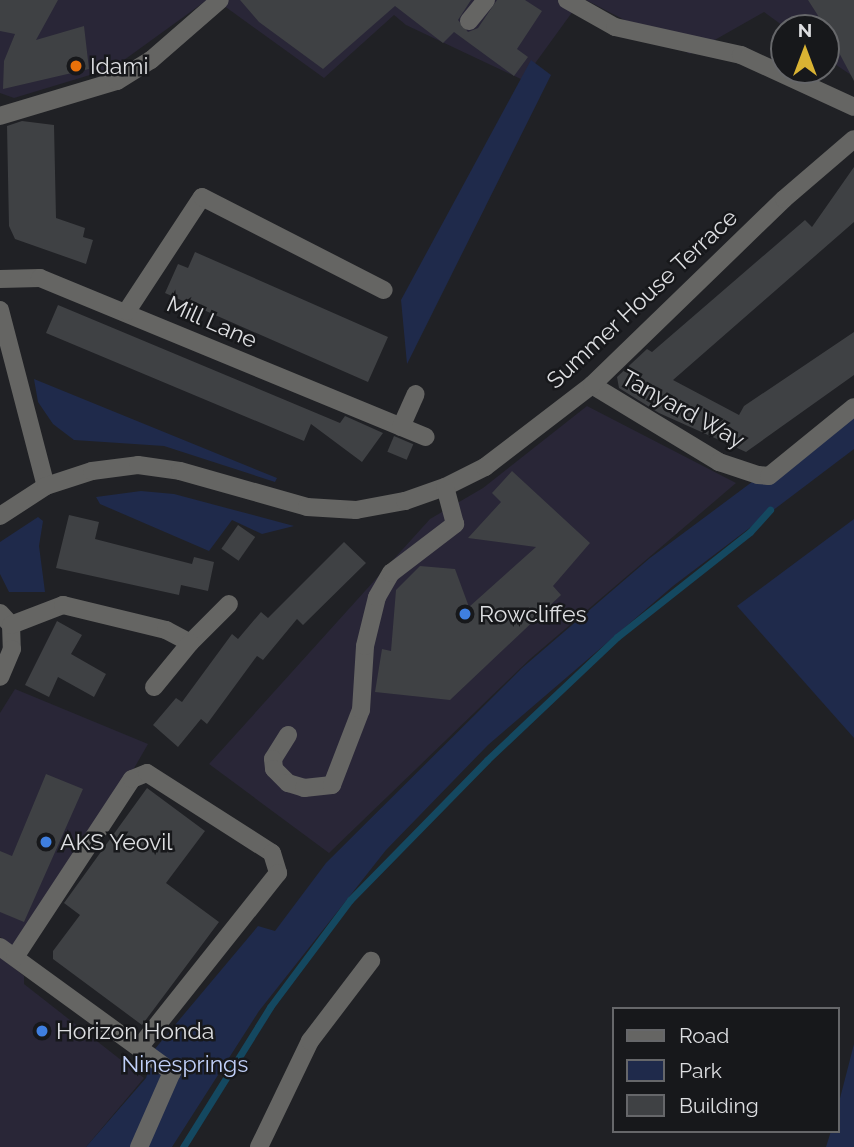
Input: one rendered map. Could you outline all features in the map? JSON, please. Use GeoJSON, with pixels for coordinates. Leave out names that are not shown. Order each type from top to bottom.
{"type":"FeatureCollection","features":[{"type":"Feature","properties":{"kind":"street"},"geometry":{"type":"LineString","coordinates":[[4,111],[117,81],[151,60],[219,0]]}},
{"type":"Feature","properties":{"kind":"street"},"geometry":{"type":"LineString","coordinates":[[469,21],[486,0]]}},
{"type":"Feature","properties":{"kind":"street"},"geometry":{"type":"LineString","coordinates":[[567,0],[615,27],[741,55],[854,107]]}},
{"type":"Feature","properties":{"kind":"street","name":"Summer House Terrace"},"geometry":{"type":"LineString","coordinates":[[0,516],[46,486],[92,471],[138,465],[180,471],[307,507],[356,510],[405,501],[445,487],[485,467],[592,384],[784,199],[854,139]]}},
{"type":"Feature","properties":{"kind":"street"},"geometry":{"type":"LineString","coordinates":[[127,311],[202,197],[384,290]]}},
{"type":"Feature","properties":{"kind":"street","name":"Mill Lane"},"geometry":{"type":"LineString","coordinates":[[0,279],[40,278],[127,311],[425,437]]}},
{"type":"Feature","properties":{"kind":"street"},"geometry":{"type":"LineString","coordinates":[[0,310],[46,486]]}},
{"type":"Feature","properties":{"kind":"street","name":"Tanyard Way"},"geometry":{"type":"LineString","coordinates":[[592,384],[719,462],[758,475],[769,475],[854,407]]}},
{"type":"Feature","properties":{"kind":"street"},"geometry":{"type":"LineString","coordinates":[[401,427],[416,394]]}},
{"type":"Feature","properties":{"kind":"street"},"geometry":{"type":"LineString","coordinates":[[288,735],[273,759],[274,769],[288,783],[304,788],[332,785],[361,710],[365,646],[377,597],[391,573],[455,524],[445,487]]}},
{"type":"Feature","properties":{"kind":"street"},"geometry":{"type":"LineString","coordinates":[[154,687],[190,643],[229,604]]}},
{"type":"Feature","properties":{"kind":"street"},"geometry":{"type":"LineString","coordinates":[[0,677],[12,649],[6,619],[63,605],[166,629],[190,643]]}},
{"type":"Feature","properties":{"kind":"street"},"geometry":{"type":"LineString","coordinates":[[139,1048],[278,873],[272,853],[147,773],[132,779],[7,952],[139,1048],[172,1072],[139,1147]]}},
{"type":"Feature","properties":{"kind":"street"},"geometry":{"type":"LineString","coordinates":[[259,1147],[310,1041],[371,961]]}},
{"type":"Feature","properties":{"kind":"shaded area"},"geometry":{"type":"Polygon","coordinates":[[[0,0],[207,0],[113,68],[14,98],[0,93],[0,0]]]}},
{"type":"Feature","properties":{"kind":"shaded area"},"geometry":{"type":"Polygon","coordinates":[[[216,0],[581,0],[523,80],[406,25],[394,15],[324,78],[216,0]]]}},
{"type":"Feature","properties":{"kind":"shaded area"},"geometry":{"type":"Polygon","coordinates":[[[586,0],[854,0],[854,77],[840,68],[840,14],[770,14],[770,16],[764,12],[690,54],[586,0]]]}},
{"type":"Feature","properties":{"kind":"shaded area","name":"Rowcliffes"},"geometry":{"type":"Polygon","coordinates":[[[587,406],[736,483],[530,659],[329,853],[209,764],[430,519],[483,488],[587,406]]]}},
{"type":"Feature","properties":{"kind":"shaded area","name":"AKS Yeovil"},"geometry":{"type":"Polygon","coordinates":[[[15,689],[148,744],[26,956],[0,937],[0,713],[15,689]]]}},
{"type":"Feature","properties":{"kind":"shaded area","name":"Horizon Honda"},"geometry":{"type":"Polygon","coordinates":[[[0,957],[24,976],[24,984],[144,1078],[86,1147],[0,1147],[0,957]]]}},
{"type":"Feature","properties":{"kind":"green space"},"geometry":{"type":"Polygon","coordinates":[[[531,60],[551,75],[407,364],[401,300],[531,60]]]}},
{"type":"Feature","properties":{"kind":"green space"},"geometry":{"type":"Polygon","coordinates":[[[34,379],[277,478],[275,482],[164,446],[74,440],[53,424],[38,402],[34,379]]]}},
{"type":"Feature","properties":{"kind":"green space","name":"Ninesprings"},"geometry":{"type":"Polygon","coordinates":[[[854,406],[854,449],[673,586],[488,745],[386,850],[259,1011],[172,1147],[86,1147],[146,1078],[154,1050],[258,926],[275,931],[326,863],[522,668],[650,558],[854,406]]]}},
{"type":"Feature","properties":{"kind":"green space"},"geometry":{"type":"Polygon","coordinates":[[[141,491],[174,494],[294,526],[262,534],[232,520],[209,551],[100,504],[96,497],[141,491]]]}},
{"type":"Feature","properties":{"kind":"green space"},"geometry":{"type":"Polygon","coordinates":[[[38,517],[43,521],[39,546],[45,592],[9,592],[0,574],[0,542],[38,517]]]}},
{"type":"Feature","properties":{"kind":"green space"},"geometry":{"type":"Polygon","coordinates":[[[854,519],[854,738],[737,606],[854,519]]]}},
{"type":"Feature","properties":{"kind":"green space"},"geometry":{"type":"Polygon","coordinates":[[[854,1044],[854,1147],[826,1147],[830,1133],[840,1133],[840,1098],[854,1044]]]}},
{"type":"Feature","properties":{"kind":"building"},"geometry":{"type":"Polygon","coordinates":[[[0,0],[58,0],[36,40],[84,26],[89,69],[3,89],[4,61],[15,34],[0,31],[0,0]]]}},
{"type":"Feature","properties":{"kind":"building"},"geometry":{"type":"Polygon","coordinates":[[[240,0],[471,0],[458,20],[468,32],[478,28],[497,0],[525,0],[542,11],[517,49],[528,57],[514,76],[454,32],[443,43],[395,6],[323,69],[259,22],[240,0]]]}},
{"type":"Feature","properties":{"kind":"building"},"geometry":{"type":"Polygon","coordinates":[[[808,0],[854,0],[854,81],[840,54],[840,14],[817,14],[808,0]]]}},
{"type":"Feature","properties":{"kind":"building"},"geometry":{"type":"Polygon","coordinates":[[[22,121],[54,125],[56,218],[85,228],[83,237],[93,240],[86,264],[15,239],[9,226],[7,126],[22,121]]]}},
{"type":"Feature","properties":{"kind":"building"},"geometry":{"type":"Polygon","coordinates":[[[854,167],[854,222],[673,380],[739,415],[744,406],[854,332],[854,375],[746,452],[659,413],[619,388],[617,377],[647,349],[652,352],[805,220],[812,227],[854,167]]]}},
{"type":"Feature","properties":{"kind":"building"},"geometry":{"type":"Polygon","coordinates":[[[195,252],[388,337],[368,382],[165,293],[178,264],[188,268],[195,252]]]}},
{"type":"Feature","properties":{"kind":"building"},"geometry":{"type":"Polygon","coordinates":[[[58,305],[340,423],[345,416],[383,433],[362,462],[311,424],[304,441],[46,333],[58,305]]]}},
{"type":"Feature","properties":{"kind":"building"},"geometry":{"type":"Polygon","coordinates":[[[394,436],[413,444],[407,460],[387,452],[394,436]]]}},
{"type":"Feature","properties":{"kind":"building"},"geometry":{"type":"Polygon","coordinates":[[[512,471],[590,543],[553,586],[561,595],[450,700],[375,692],[382,649],[391,651],[396,590],[420,566],[455,569],[469,607],[536,547],[468,538],[501,502],[492,493],[512,471]]]}},
{"type":"Feature","properties":{"kind":"building"},"geometry":{"type":"Polygon","coordinates":[[[69,515],[99,522],[95,539],[192,564],[194,557],[214,562],[208,591],[181,585],[179,595],[56,568],[69,515]]]}},
{"type":"Feature","properties":{"kind":"building"},"geometry":{"type":"Polygon","coordinates":[[[238,525],[255,537],[239,561],[221,549],[238,525]]]}},
{"type":"Feature","properties":{"kind":"building"},"geometry":{"type":"Polygon","coordinates":[[[344,542],[366,563],[303,625],[297,619],[263,660],[257,656],[207,724],[201,719],[178,747],[153,725],[176,698],[182,702],[232,634],[238,639],[261,612],[268,618],[344,542]]]}},
{"type":"Feature","properties":{"kind":"building"},"geometry":{"type":"Polygon","coordinates":[[[57,621],[82,635],[71,654],[106,674],[94,697],[58,677],[49,697],[25,685],[57,621]]]}},
{"type":"Feature","properties":{"kind":"building"},"geometry":{"type":"Polygon","coordinates":[[[46,774],[83,789],[24,922],[0,912],[0,851],[12,856],[46,774]]]}},
{"type":"Feature","properties":{"kind":"building"},"geometry":{"type":"Polygon","coordinates":[[[147,788],[205,831],[166,883],[219,922],[142,1025],[53,959],[53,951],[80,915],[64,903],[147,788]]]}},
{"type":"Feature","properties":{"kind":"waterway"},"geometry":{"type":"LineString","coordinates":[[183,1147],[270,1007],[350,900],[487,760],[617,637],[750,532],[770,510]]}},
{"type":"Feature","properties":{"kind":"place","name":"Idami"},"geometry":{"type":"Point","coordinates":[76,66]}},
{"type":"Feature","properties":{"kind":"place","name":"Rowcliffes"},"geometry":{"type":"Point","coordinates":[465,614]}},
{"type":"Feature","properties":{"kind":"place","name":"AKS Yeovil"},"geometry":{"type":"Point","coordinates":[46,842]}},
{"type":"Feature","properties":{"kind":"place","name":"Horizon Honda"},"geometry":{"type":"Point","coordinates":[42,1031]}}]}
